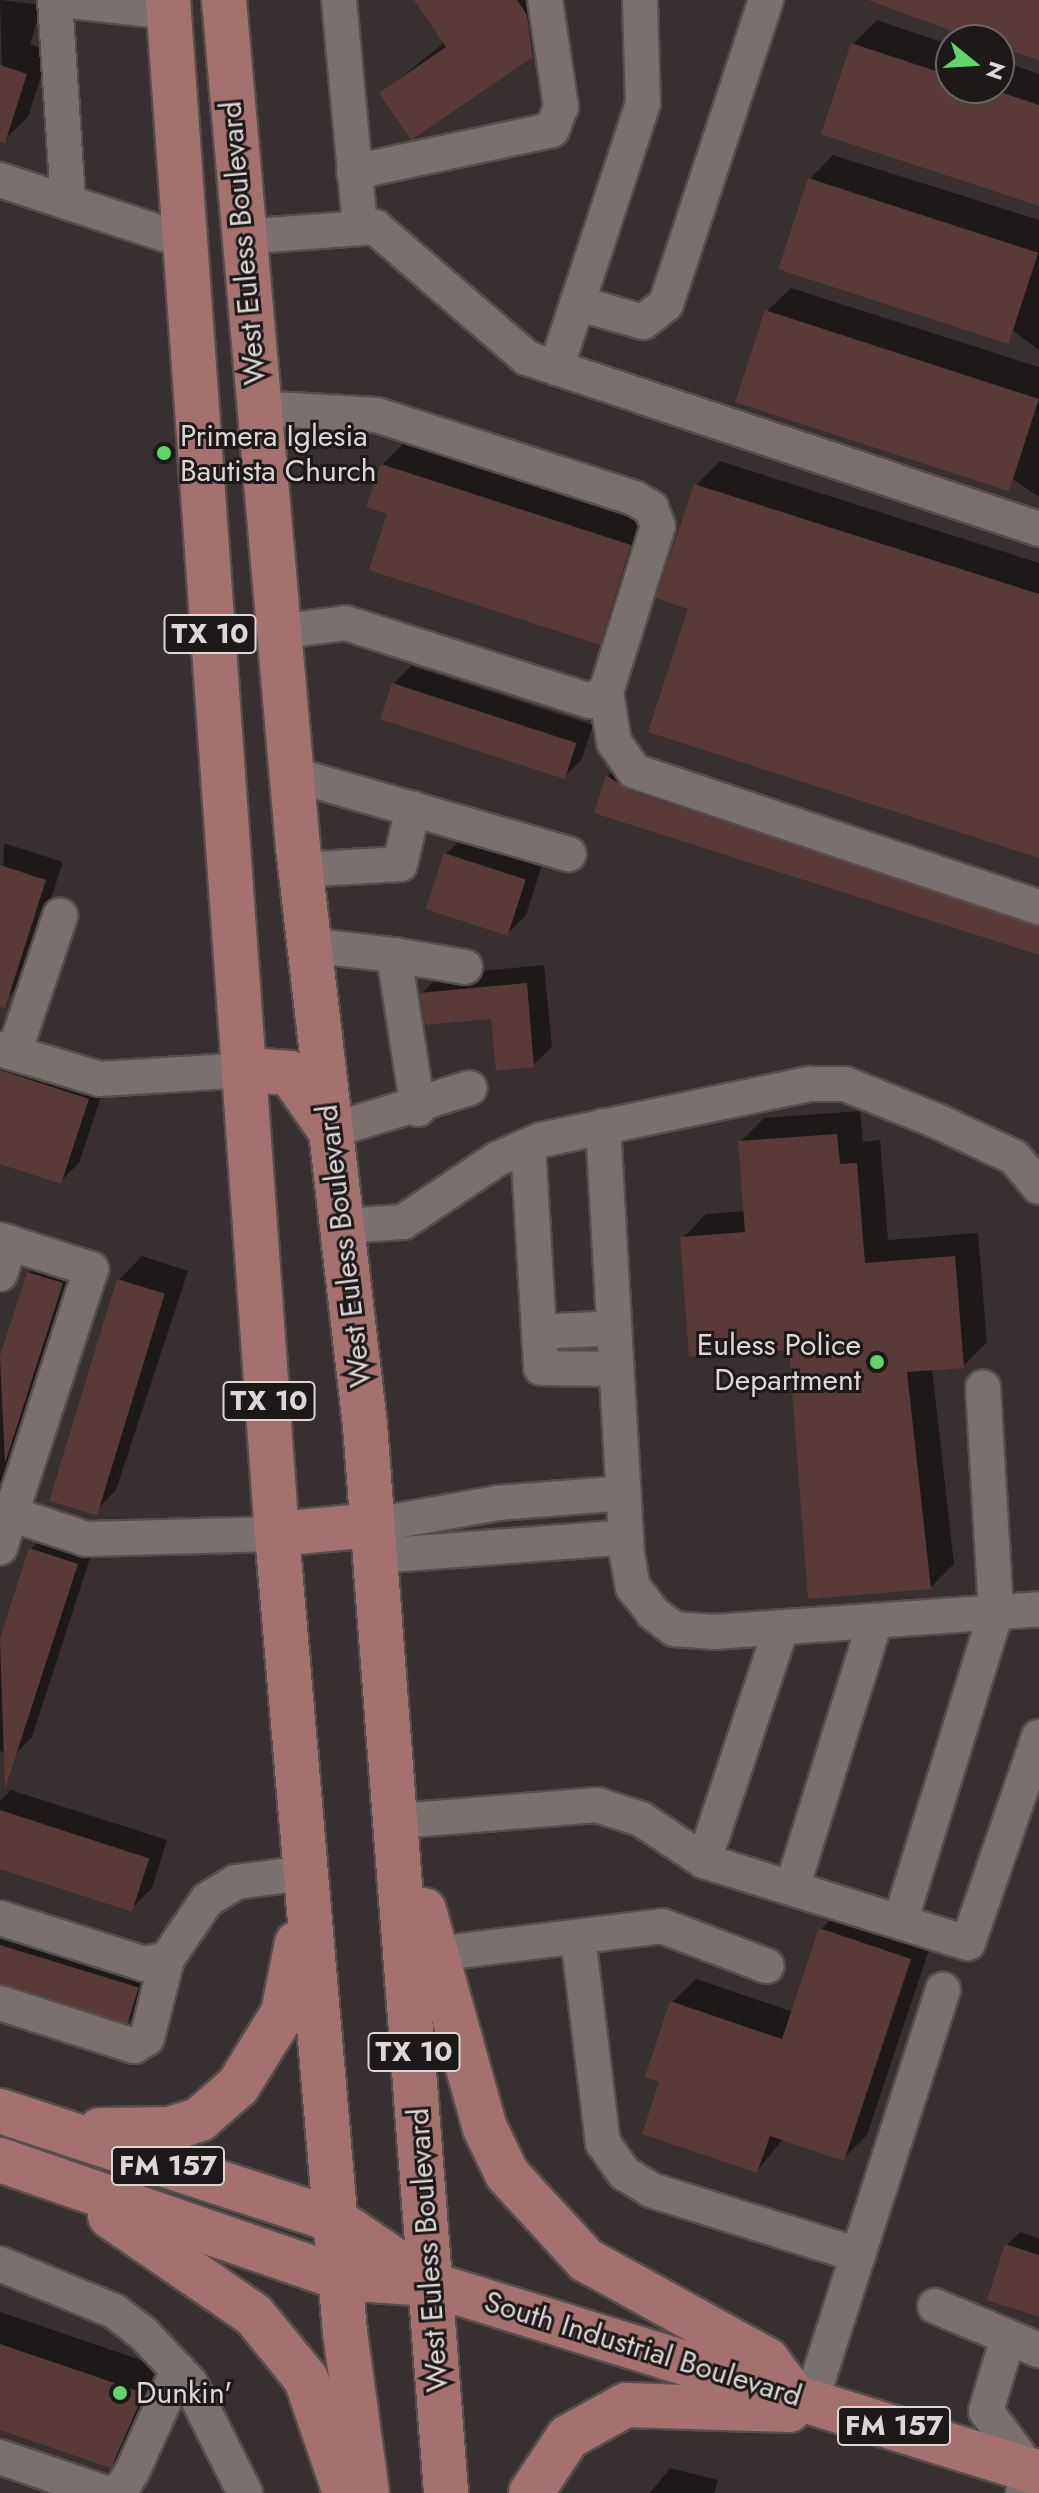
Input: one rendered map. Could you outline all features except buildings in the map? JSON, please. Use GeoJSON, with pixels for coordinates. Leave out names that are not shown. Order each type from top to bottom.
{"type":"FeatureCollection","features":[{"type":"Feature","properties":{"kind":"main road","name":"West Euless Boulevard"},"geometry":{"type":"LineString","coordinates":[[224,0],[240,237],[300,870],[342,1226],[374,1540],[399,1821],[446,2493]]}},
{"type":"Feature","properties":{"kind":"main road","name":"West Euless Boulevard"},"geometry":{"type":"LineString","coordinates":[[168,6],[183,240],[248,1070],[277,1534],[341,2278],[367,2493]]}},
{"type":"Feature","properties":{"kind":"main road"},"geometry":{"type":"LineString","coordinates":[[248,1070],[290,1073],[330,1131]]}},
{"type":"Feature","properties":{"kind":"main road"},"geometry":{"type":"LineString","coordinates":[[277,1534],[374,1540]]}},
{"type":"Feature","properties":{"kind":"main road"},"geometry":{"type":"LineString","coordinates":[[399,1821],[485,2128],[507,2174],[547,2223],[621,2285],[767,2360],[818,2403]]}},
{"type":"Feature","properties":{"kind":"main road"},"geometry":{"type":"LineString","coordinates":[[13,2115],[139,2135],[200,2119],[262,2057],[283,2013],[306,1894]]}},
{"type":"Feature","properties":{"kind":"main road","name":"South Industrial Boulevard"},"geometry":{"type":"LineString","coordinates":[[13,2115],[337,2221],[430,2284]]}},
{"type":"Feature","properties":{"kind":"main road"},"geometry":{"type":"LineString","coordinates":[[18,2166],[254,2315],[306,2379],[345,2493]]}},
{"type":"Feature","properties":{"kind":"main road","name":"South Industrial Boulevard"},"geometry":{"type":"LineString","coordinates":[[18,2166],[341,2278],[430,2284],[818,2403],[1026,2484]]}},
{"type":"Feature","properties":{"kind":"main road"},"geometry":{"type":"LineString","coordinates":[[531,2493],[568,2437],[626,2405],[818,2403]]}},
{"type":"Feature","properties":{"kind":"lane"},"geometry":{"type":"LineString","coordinates":[[68,203],[58,0],[168,6]]}},
{"type":"Feature","properties":{"kind":"lane"},"geometry":{"type":"LineString","coordinates":[[339,0],[360,228]]}},
{"type":"Feature","properties":{"kind":"lane"},"geometry":{"type":"LineString","coordinates":[[354,172],[552,130],[561,107],[545,0]]}},
{"type":"Feature","properties":{"kind":"lane"},"geometry":{"type":"LineString","coordinates":[[556,368],[643,104],[640,0]]}},
{"type":"Feature","properties":{"kind":"lane"},"geometry":{"type":"LineString","coordinates":[[577,303],[643,322],[666,304],[766,0]]}},
{"type":"Feature","properties":{"kind":"lane"},"geometry":{"type":"LineString","coordinates":[[0,180],[183,240]]}},
{"type":"Feature","properties":{"kind":"lane"},"geometry":{"type":"LineString","coordinates":[[240,237],[375,227],[527,358],[1039,529]]}},
{"type":"Feature","properties":{"kind":"lane"},"geometry":{"type":"LineString","coordinates":[[256,408],[377,415],[651,508],[658,526],[606,692],[614,742],[634,771],[1039,907]]}},
{"type":"Feature","properties":{"kind":"lane"},"geometry":{"type":"LineString","coordinates":[[277,632],[346,623],[574,699],[606,692]]}},
{"type":"Feature","properties":{"kind":"lane"},"geometry":{"type":"LineString","coordinates":[[291,774],[569,854]]}},
{"type":"Feature","properties":{"kind":"lane"},"geometry":{"type":"LineString","coordinates":[[300,870],[400,864],[413,809]]}},
{"type":"Feature","properties":{"kind":"lane"},"geometry":{"type":"LineString","coordinates":[[60,916],[7,1051],[100,1079],[248,1070]]}},
{"type":"Feature","properties":{"kind":"lane"},"geometry":{"type":"LineString","coordinates":[[309,945],[465,967]]}},
{"type":"Feature","properties":{"kind":"lane"},"geometry":{"type":"LineString","coordinates":[[394,955],[418,1109]]}},
{"type":"Feature","properties":{"kind":"lane"},"geometry":{"type":"LineString","coordinates":[[342,1226],[403,1222],[528,1146],[603,1126],[810,1084],[845,1084],[1014,1157],[1039,1187]]}},
{"type":"Feature","properties":{"kind":"lane"},"geometry":{"type":"LineString","coordinates":[[330,1131],[418,1109],[470,1088]]}},
{"type":"Feature","properties":{"kind":"lane"},"geometry":{"type":"LineString","coordinates":[[603,1126],[626,1537],[633,1587],[674,1629],[781,1628],[1039,1609]]}},
{"type":"Feature","properties":{"kind":"lane"},"geometry":{"type":"LineString","coordinates":[[528,1146],[539,1332],[547,1372],[616,1369]]}},
{"type":"Feature","properties":{"kind":"lane"},"geometry":{"type":"LineString","coordinates":[[0,1548],[91,1269],[3,1253]]}},
{"type":"Feature","properties":{"kind":"lane"},"geometry":{"type":"LineString","coordinates":[[539,1332],[614,1328]]}},
{"type":"Feature","properties":{"kind":"lane"},"geometry":{"type":"LineString","coordinates":[[900,1922],[996,1612],[983,1387]]}},
{"type":"Feature","properties":{"kind":"lane"},"geometry":{"type":"LineString","coordinates":[[374,1540],[498,1503],[624,1493]]}},
{"type":"Feature","properties":{"kind":"lane"},"geometry":{"type":"LineString","coordinates":[[538,1500],[542,1543]]}},
{"type":"Feature","properties":{"kind":"lane"},"geometry":{"type":"LineString","coordinates":[[498,1503],[502,1546]]}},
{"type":"Feature","properties":{"kind":"lane"},"geometry":{"type":"LineString","coordinates":[[11,1514],[86,1539],[277,1534]]}},
{"type":"Feature","properties":{"kind":"lane"},"geometry":{"type":"LineString","coordinates":[[374,1540],[502,1546],[626,1537]]}},
{"type":"Feature","properties":{"kind":"lane"},"geometry":{"type":"LineString","coordinates":[[792,1888],[875,1621]]}},
{"type":"Feature","properties":{"kind":"lane"},"geometry":{"type":"LineString","coordinates":[[704,1861],[781,1628]]}},
{"type":"Feature","properties":{"kind":"lane"},"geometry":{"type":"LineString","coordinates":[[399,1821],[597,1805],[641,1819],[704,1861],[968,1943],[1039,1737]]}},
{"type":"Feature","properties":{"kind":"lane"},"geometry":{"type":"LineString","coordinates":[[0,2003],[134,2046],[147,2038],[167,1959],[207,1900],[236,1882],[306,1894]]}},
{"type":"Feature","properties":{"kind":"lane"},"geometry":{"type":"LineString","coordinates":[[0,1918],[145,1964],[167,1959]]}},
{"type":"Feature","properties":{"kind":"lane"},"geometry":{"type":"LineString","coordinates":[[435,1954],[662,1926],[767,1966]]}},
{"type":"Feature","properties":{"kind":"lane"},"geometry":{"type":"LineString","coordinates":[[578,1937],[603,2143],[624,2173],[651,2190],[858,2255]]}},
{"type":"Feature","properties":{"kind":"lane"},"geometry":{"type":"LineString","coordinates":[[818,2403],[858,2255],[943,1990]]}},
{"type":"Feature","properties":{"kind":"lane"},"geometry":{"type":"LineString","coordinates":[[0,2264],[114,2311],[178,2370],[218,2429],[245,2493]]}},
{"type":"Feature","properties":{"kind":"lane"},"geometry":{"type":"LineString","coordinates":[[935,2306],[1039,2350]]}},
{"type":"Feature","properties":{"kind":"lane"},"geometry":{"type":"LineString","coordinates":[[1008,2337],[986,2411],[1026,2484]]}},
{"type":"Feature","properties":{"kind":"lane"},"geometry":{"type":"LineString","coordinates":[[0,2457],[106,2493],[121,2490],[178,2370]]}},
{"type":"Feature","properties":{"kind":"place","name":"Primera Iglesia Bautista Church"},"geometry":{"type":"Point","coordinates":[164,453]}},
{"type":"Feature","properties":{"kind":"place","name":"Euless Police Department"},"geometry":{"type":"Point","coordinates":[877,1362]}},
{"type":"Feature","properties":{"kind":"place","name":"Dunkin'"},"geometry":{"type":"Point","coordinates":[120,2393]}}]}
